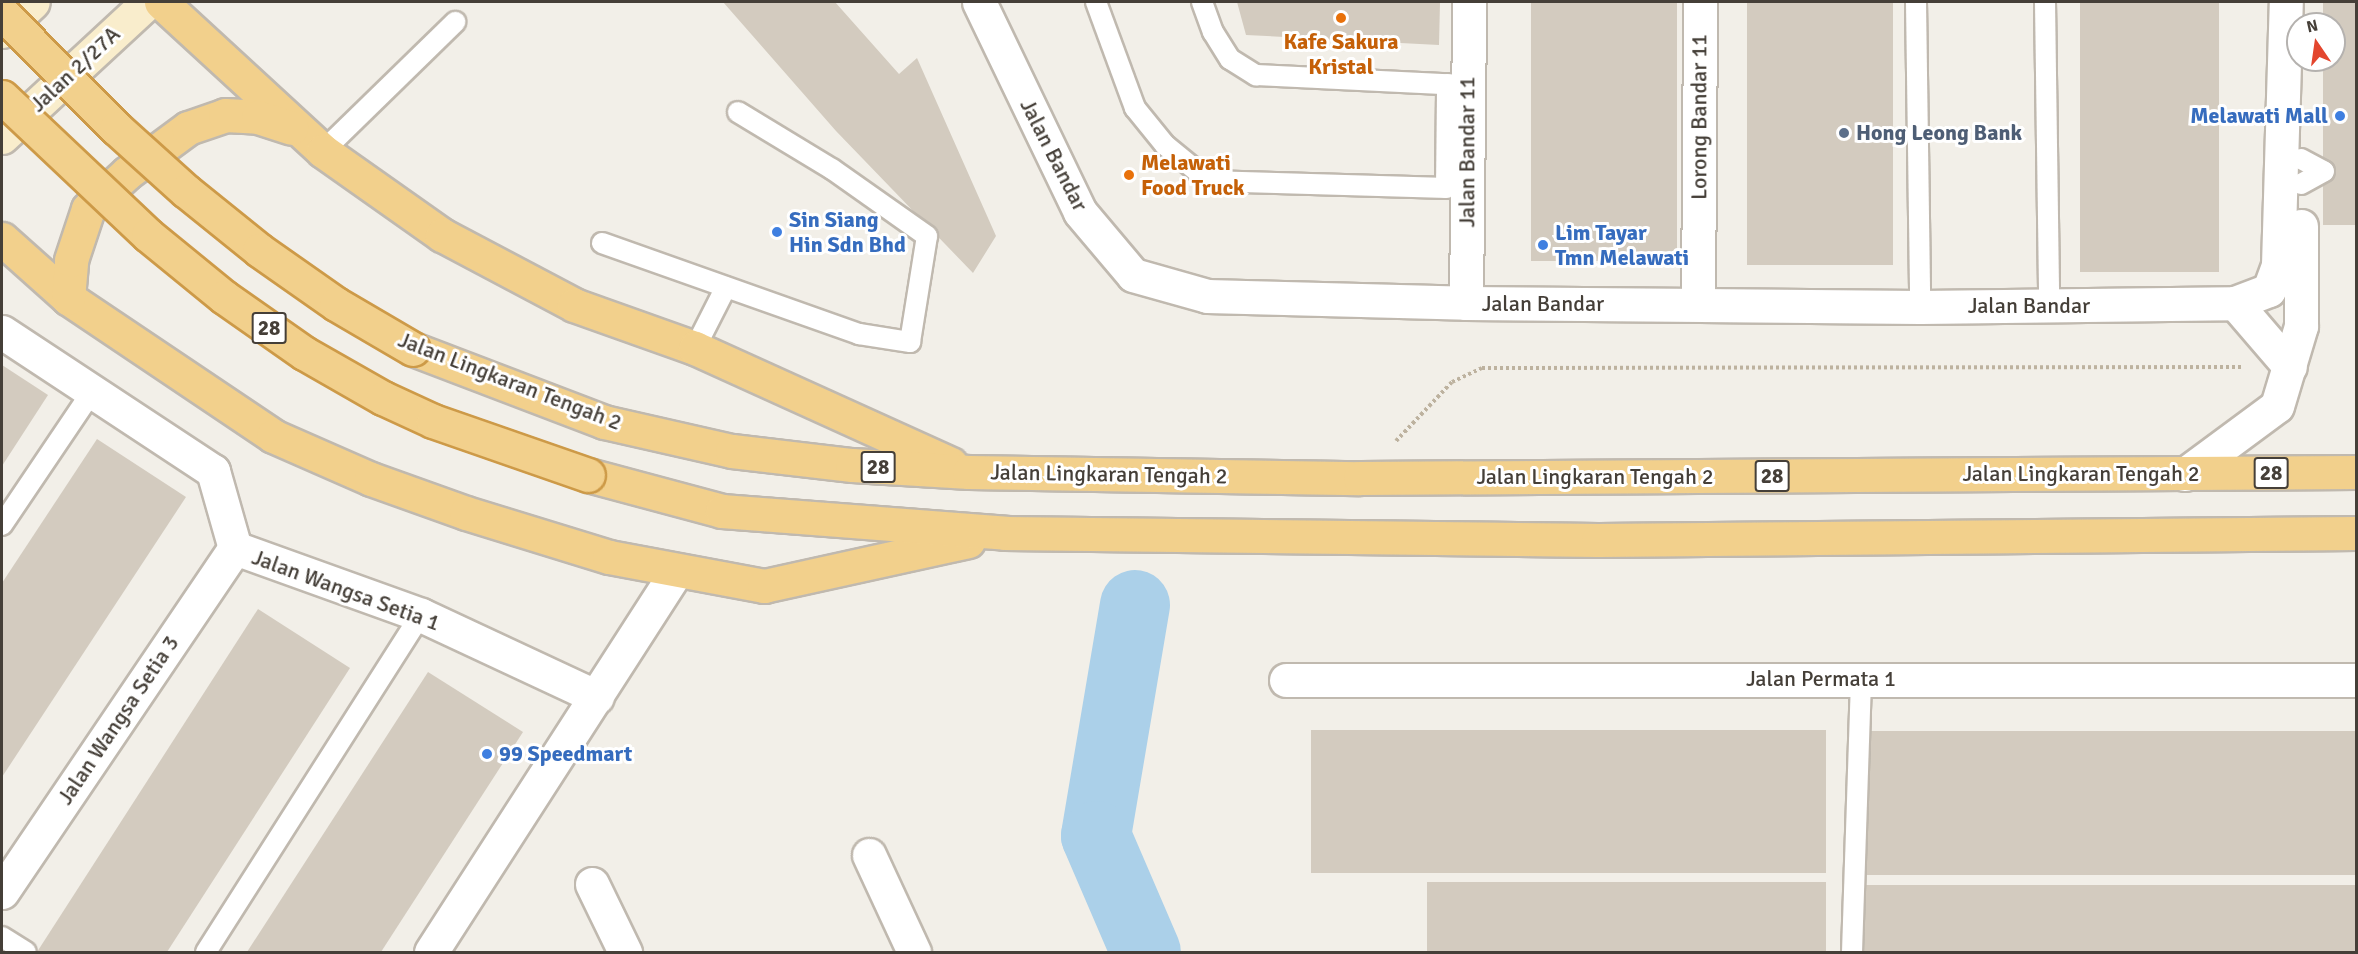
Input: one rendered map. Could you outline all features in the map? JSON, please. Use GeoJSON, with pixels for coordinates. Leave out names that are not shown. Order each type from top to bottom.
{"type":"FeatureCollection","features":[{"type":"Feature","properties":{"kind":"highway"},"geometry":{"type":"LineString","coordinates":[[161,2],[313,142],[442,236],[574,305],[695,348],[969,472]]}},
{"type":"Feature","properties":{"kind":"highway","name":"Jalan Lingkaran Tengah 2"},"geometry":{"type":"LineString","coordinates":[[2,13],[116,128],[195,198],[336,304],[413,349],[604,422],[732,451],[852,465],[969,472],[1360,478],[2356,472]]}},
{"type":"Feature","properties":{"kind":"highway","name":"28"},"geometry":{"type":"LineString","coordinates":[[2,97],[148,235],[224,297],[304,353],[383,398],[433,421],[588,475],[722,511],[1005,533],[1610,540],[2356,533]]}},
{"type":"Feature","properties":{"kind":"highway"},"geometry":{"type":"LineString","coordinates":[[68,298],[71,260],[88,209],[126,173],[188,128],[225,115],[258,117],[313,142]]}},
{"type":"Feature","properties":{"kind":"highway"},"geometry":{"type":"LineString","coordinates":[[2,238],[68,298],[273,436],[370,479],[466,513],[609,557],[764,586],[1005,533]]}},
{"type":"Feature","properties":{"kind":"main road"},"geometry":{"type":"LineString","coordinates":[[2,31],[33,2]]}},
{"type":"Feature","properties":{"kind":"main road","name":"Jalan 2/27A"},"geometry":{"type":"LineString","coordinates":[[2,137],[148,2]]}},
{"type":"Feature","properties":{"kind":"street","name":"Jalan Bandar"},"geometry":{"type":"LineString","coordinates":[[979,2],[1080,212],[1133,275],[1207,296],[1466,303],[1920,307],[2235,303],[2269,290],[2278,265],[2290,72]]}},
{"type":"Feature","properties":{"kind":"street","name":"Jalan Bandar 11"},"geometry":{"type":"LineString","coordinates":[[1466,303],[1457,85],[1468,2]]}},
{"type":"Feature","properties":{"kind":"street","name":"Lorong Bandar 11"},"geometry":{"type":"LineString","coordinates":[[1698,304],[1700,2]]}},
{"type":"Feature","properties":{"kind":"street"},"geometry":{"type":"LineString","coordinates":[[2185,474],[2277,406],[2290,368],[2301,326],[2301,124],[2295,72]]}},
{"type":"Feature","properties":{"kind":"street"},"geometry":{"type":"LineString","coordinates":[[2235,303],[2290,368]]}},
{"type":"Feature","properties":{"kind":"street","name":"Jalan Wangsa Setia 1"},"geometry":{"type":"LineString","coordinates":[[2,332],[213,471],[234,548],[421,615],[597,697]]}},
{"type":"Feature","properties":{"kind":"street","name":"Jalan Wangsa Setia 3"},"geometry":{"type":"LineString","coordinates":[[2,892],[234,548]]}},
{"type":"Feature","properties":{"kind":"street"},"geometry":{"type":"LineString","coordinates":[[431,952],[677,570]]}},
{"type":"Feature","properties":{"kind":"street","name":"Jalan Permata 1"},"geometry":{"type":"LineString","coordinates":[[1286,680],[2356,680]]}},
{"type":"Feature","properties":{"kind":"street"},"geometry":{"type":"LineString","coordinates":[[869,855],[915,952]]}},
{"type":"Feature","properties":{"kind":"street"},"geometry":{"type":"LineString","coordinates":[[592,884],[625,952]]}},
{"type":"Feature","properties":{"kind":"lane"},"geometry":{"type":"LineString","coordinates":[[1096,2],[1135,108],[1165,145],[1209,181],[1446,188],[1457,85],[1256,75],[1230,59],[1213,32],[1202,2]]}},
{"type":"Feature","properties":{"kind":"lane"},"geometry":{"type":"LineString","coordinates":[[1916,2],[1920,307]]}},
{"type":"Feature","properties":{"kind":"lane"},"geometry":{"type":"LineString","coordinates":[[2045,2],[2049,306]]}},
{"type":"Feature","properties":{"kind":"lane"},"geometry":{"type":"LineString","coordinates":[[313,142],[455,22]]}},
{"type":"Feature","properties":{"kind":"lane"},"geometry":{"type":"LineString","coordinates":[[602,243],[859,334],[910,342],[927,236],[832,169],[738,112]]}},
{"type":"Feature","properties":{"kind":"lane"},"geometry":{"type":"LineString","coordinates":[[695,348],[726,287]]}},
{"type":"Feature","properties":{"kind":"lane"},"geometry":{"type":"LineString","coordinates":[[2,525],[93,390]]}},
{"type":"Feature","properties":{"kind":"lane"},"geometry":{"type":"LineString","coordinates":[[206,952],[421,615]]}},
{"type":"Feature","properties":{"kind":"lane"},"geometry":{"type":"LineString","coordinates":[[1852,952],[1861,679]]}},
{"type":"Feature","properties":{"kind":"lane"},"geometry":{"type":"LineString","coordinates":[[2,937],[26,952]]}},
{"type":"Feature","properties":{"kind":"path"},"geometry":{"type":"LineString","coordinates":[[1360,478],[1452,382],[1482,368],[2290,368]]}},
{"type":"Feature","properties":{"kind":"building"},"geometry":{"type":"Polygon","coordinates":[[[723,2],[835,2],[899,74],[917,58],[996,236],[973,273],[836,131],[723,2]]]}},
{"type":"Feature","properties":{"kind":"building","name":"Kafe Sakura Kristal"},"geometry":{"type":"Polygon","coordinates":[[[1237,2],[1440,2],[1439,45],[1246,35],[1237,2]]]}},
{"type":"Feature","properties":{"kind":"building"},"geometry":{"type":"Polygon","coordinates":[[[1531,2],[1677,2],[1677,261],[1531,261],[1531,2]]]}},
{"type":"Feature","properties":{"kind":"building"},"geometry":{"type":"Polygon","coordinates":[[[1747,2],[1893,2],[1893,265],[1747,265],[1747,2]]]}},
{"type":"Feature","properties":{"kind":"building"},"geometry":{"type":"Polygon","coordinates":[[[2080,2],[2219,2],[2219,272],[2080,272],[2080,2]]]}},
{"type":"Feature","properties":{"kind":"building","name":"Melawati Mall"},"geometry":{"type":"Polygon","coordinates":[[[2323,2],[2356,2],[2356,225],[2323,225],[2323,72],[2346,72],[2346,12],[2323,12],[2323,2]]]}},
{"type":"Feature","properties":{"kind":"building"},"geometry":{"type":"Polygon","coordinates":[[[2,365],[48,395],[2,466],[2,365]]]}},
{"type":"Feature","properties":{"kind":"building"},"geometry":{"type":"Polygon","coordinates":[[[97,439],[186,497],[2,777],[2,583],[97,439]]]}},
{"type":"Feature","properties":{"kind":"building"},"geometry":{"type":"Polygon","coordinates":[[[258,609],[350,668],[167,952],[37,952],[258,609]]]}},
{"type":"Feature","properties":{"kind":"building"},"geometry":{"type":"Polygon","coordinates":[[[428,672],[523,732],[381,952],[247,952],[428,672]]]}},
{"type":"Feature","properties":{"kind":"building"},"geometry":{"type":"Polygon","coordinates":[[[1311,730],[1826,730],[1826,873],[1311,873],[1311,730]]]}},
{"type":"Feature","properties":{"kind":"building"},"geometry":{"type":"Polygon","coordinates":[[[1862,731],[2356,731],[2356,875],[1862,875],[1862,731]]]}},
{"type":"Feature","properties":{"kind":"building"},"geometry":{"type":"Polygon","coordinates":[[[1427,882],[1826,882],[1826,952],[1427,952],[1427,882]]]}},
{"type":"Feature","properties":{"kind":"building"},"geometry":{"type":"Polygon","coordinates":[[[1861,885],[2356,885],[2356,952],[1861,952],[1861,885]]]}},
{"type":"Feature","properties":{"kind":"waterway"},"geometry":{"type":"LineString","coordinates":[[1135,605],[1096,836],[1146,952]]}},
{"type":"Feature","properties":{"kind":"place","name":"Kafe Sakura Kristal"},"geometry":{"type":"Point","coordinates":[1341,18]}},
{"type":"Feature","properties":{"kind":"place","name":"Melawati Mall"},"geometry":{"type":"Point","coordinates":[2340,116]}},
{"type":"Feature","properties":{"kind":"place","name":"Hong Leong Bank"},"geometry":{"type":"Point","coordinates":[1844,133]}},
{"type":"Feature","properties":{"kind":"place","name":"Melawati Food Truck"},"geometry":{"type":"Point","coordinates":[1129,175]}},
{"type":"Feature","properties":{"kind":"place","name":"Sin Siang Hin Sdn Bhd"},"geometry":{"type":"Point","coordinates":[777,232]}},
{"type":"Feature","properties":{"kind":"place","name":"Lim Tayar Tmn Melawati"},"geometry":{"type":"Point","coordinates":[1543,245]}},
{"type":"Feature","properties":{"kind":"place","name":"99 Speedmart"},"geometry":{"type":"Point","coordinates":[487,754]}}]}
